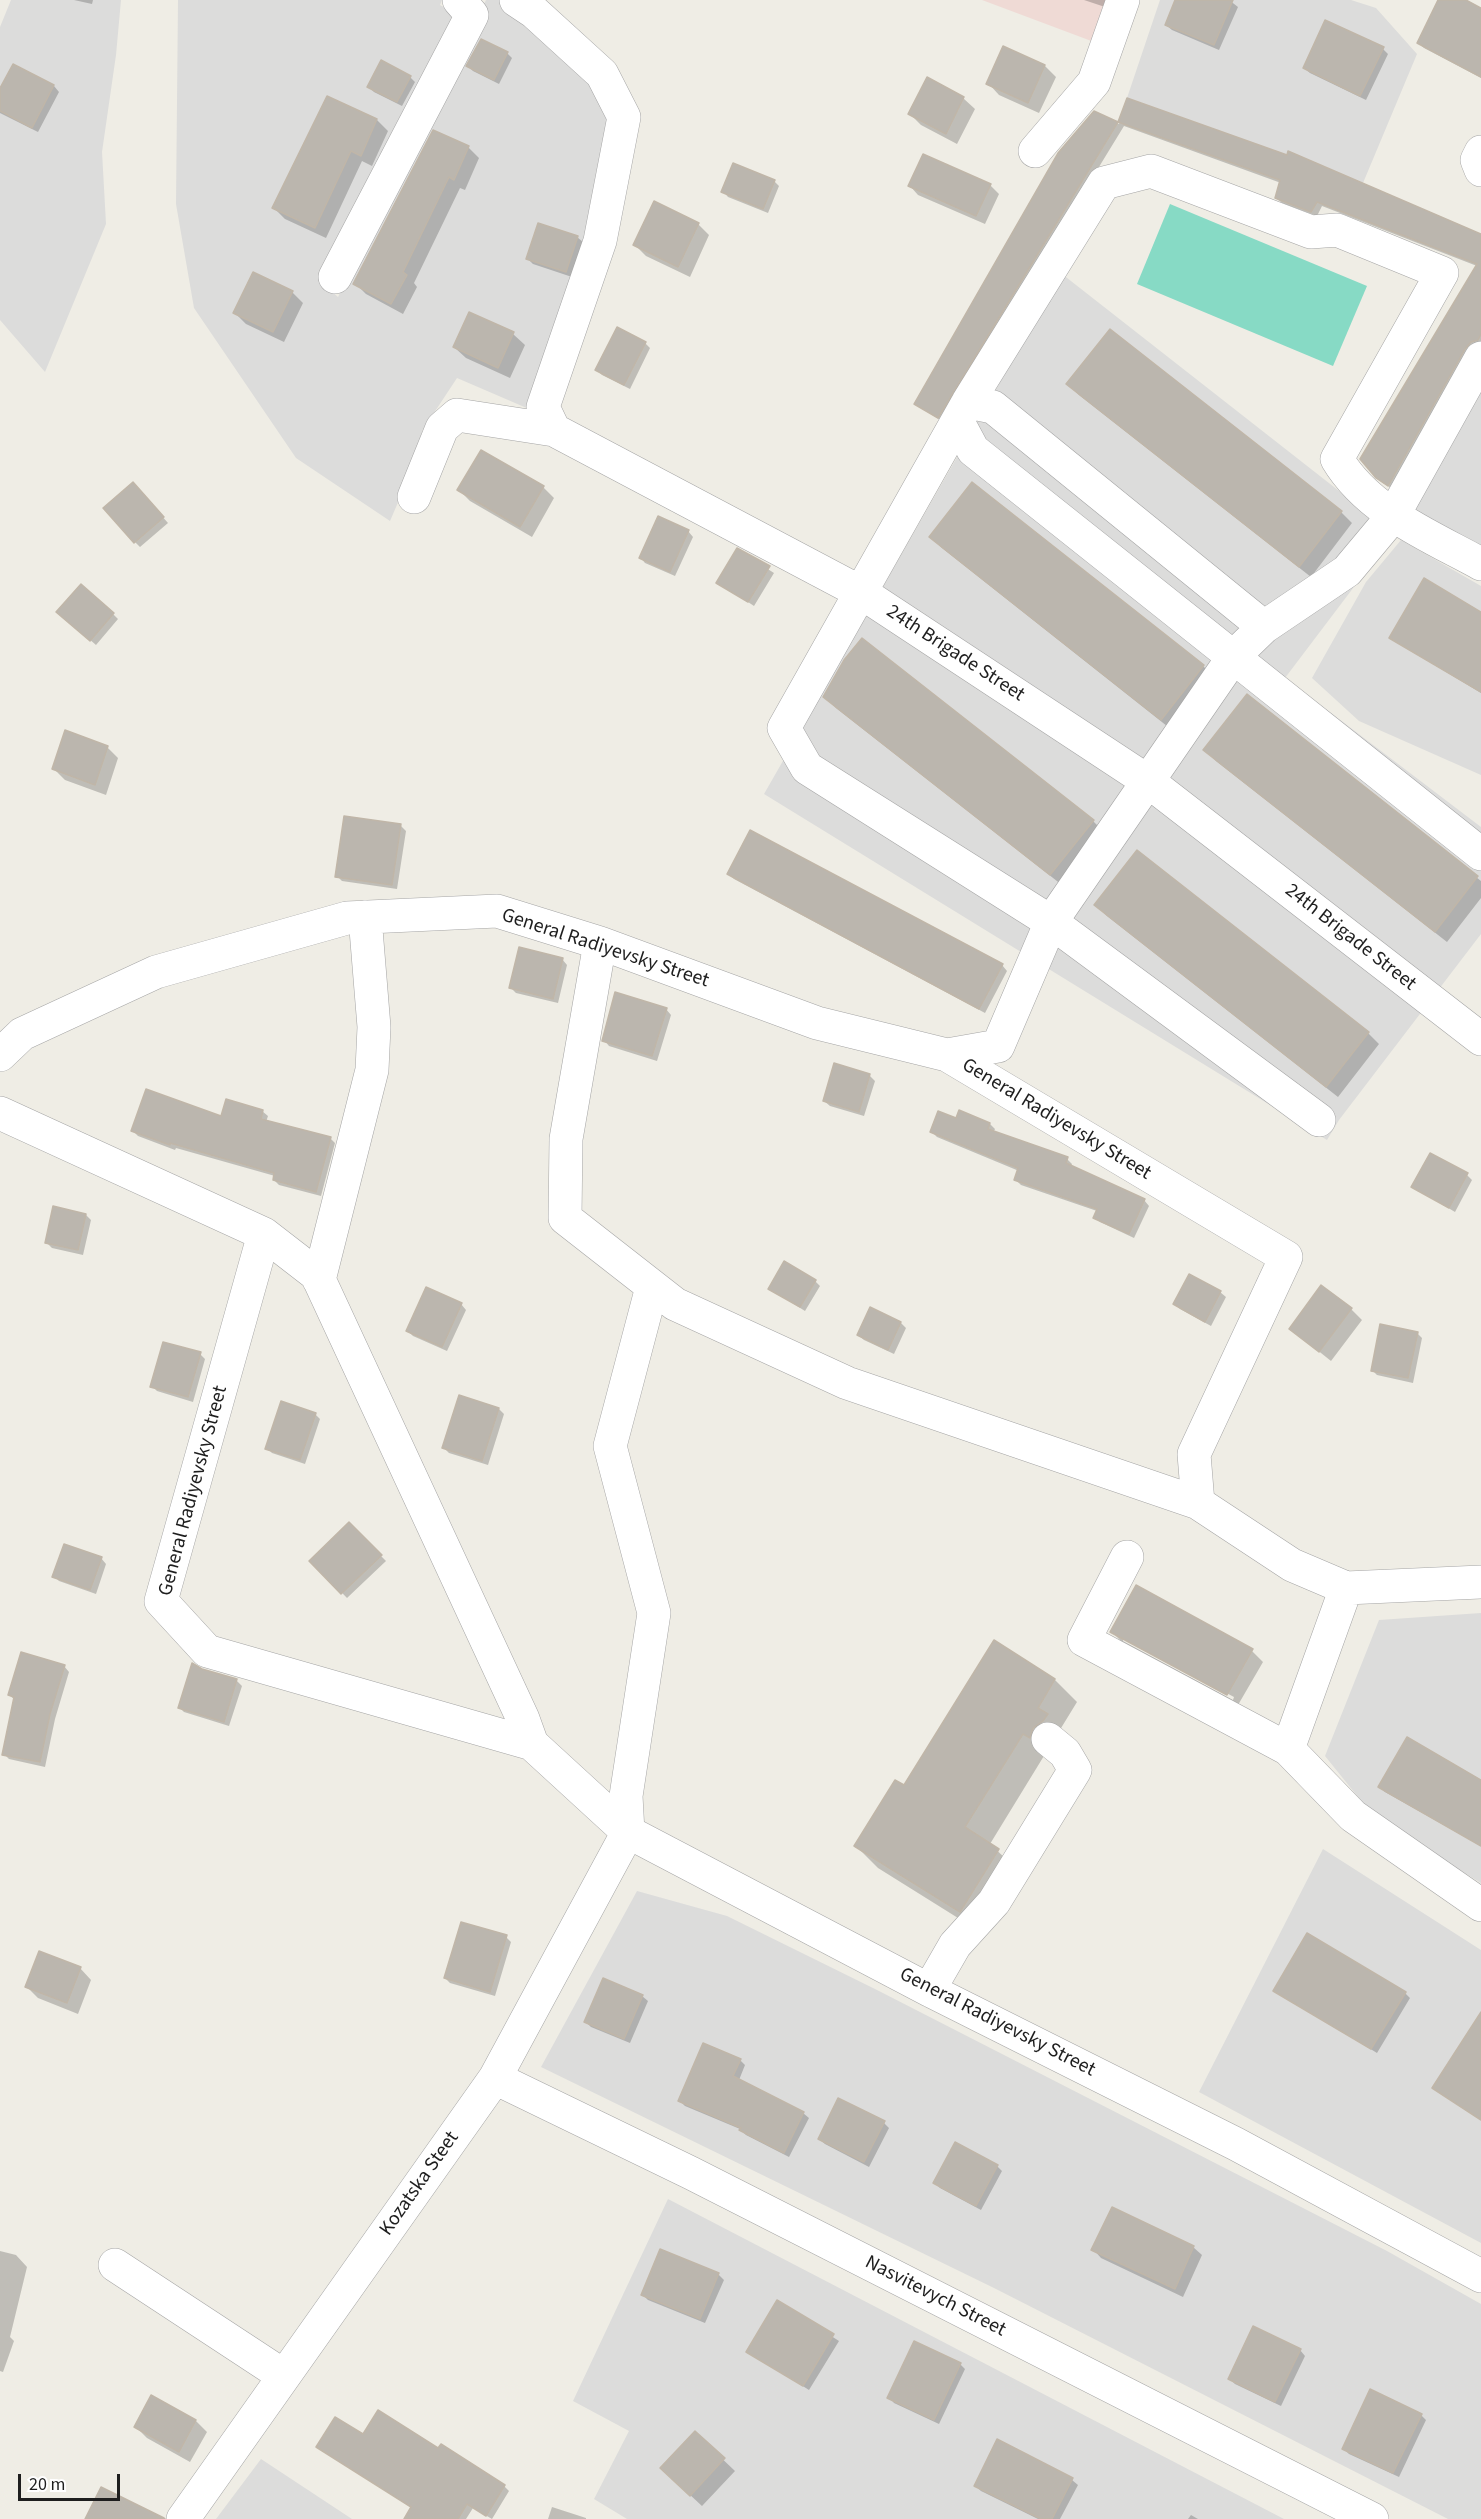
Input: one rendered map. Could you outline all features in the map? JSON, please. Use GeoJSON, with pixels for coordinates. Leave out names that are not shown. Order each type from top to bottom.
{"type":"FeatureCollection","features":[{"type":"Feature","properties":{"kind":"street"},"geometry":{"type":"LineString","coordinates":[[335,277],[472,15],[459,0]]}},
{"type":"Feature","properties":{"kind":"street"},"geometry":{"type":"LineString","coordinates":[[516,0],[534,12],[602,74],[624,117],[600,241],[543,407],[554,430]]}},
{"type":"Feature","properties":{"kind":"street"},"geometry":{"type":"LineString","coordinates":[[1035,150],[1094,82],[1123,0]]}},
{"type":"Feature","properties":{"kind":"street"},"geometry":{"type":"LineString","coordinates":[[1481,152],[1477,159],[1481,170]]}},
{"type":"Feature","properties":{"kind":"street"},"geometry":{"type":"LineString","coordinates":[[1319,1120],[1051,922],[807,768],[784,728],[963,412],[1104,183],[1151,171],[1311,232],[1337,230],[1442,273],[1337,459],[1347,475],[1393,516],[1481,564]]}},
{"type":"Feature","properties":{"kind":"street"},"geometry":{"type":"LineString","coordinates":[[947,1055],[998,1046],[1051,922],[1149,782],[1233,656],[1264,627],[1347,571],[1393,516],[1481,358]]}},
{"type":"Feature","properties":{"kind":"street"},"geometry":{"type":"LineString","coordinates":[[963,412],[993,406],[1264,627]]}},
{"type":"Feature","properties":{"kind":"street"},"geometry":{"type":"LineString","coordinates":[[963,412],[973,450],[1481,854]]}},
{"type":"Feature","properties":{"kind":"street","name":"24th Brigade Street"},"geometry":{"type":"LineString","coordinates":[[414,497],[442,428],[457,415],[554,430],[862,593],[1149,782],[1481,1040]]}},
{"type":"Feature","properties":{"kind":"street","name":"General Radiyevsky Street"},"geometry":{"type":"LineString","coordinates":[[0,1055],[22,1034],[156,972],[347,918],[497,911],[600,943],[817,1023],[947,1055],[1286,1257],[1194,1454],[1198,1503]]}},
{"type":"Feature","properties":{"kind":"street"},"geometry":{"type":"LineString","coordinates":[[319,1280],[372,1070],[374,1027],[365,917]]}},
{"type":"Feature","properties":{"kind":"street"},"geometry":{"type":"LineString","coordinates":[[600,943],[566,1138],[565,1218],[675,1304],[847,1383],[1198,1503],[1292,1565],[1346,1588],[1481,1582]]}},
{"type":"Feature","properties":{"kind":"street","name":"General Radiyevsky Street"},"geometry":{"type":"LineString","coordinates":[[0,1113],[264,1234],[317,1275],[518,1708],[532,1744],[628,1832],[929,1990],[1236,2144],[1481,2276]]}},
{"type":"Feature","properties":{"kind":"street","name":"General Radiyevsky Street"},"geometry":{"type":"LineString","coordinates":[[264,1234],[161,1602],[207,1651],[532,1744]]}},
{"type":"Feature","properties":{"kind":"street"},"geometry":{"type":"LineString","coordinates":[[628,1832],[626,1796],[654,1613],[610,1446],[652,1287]]}},
{"type":"Feature","properties":{"kind":"street"},"geometry":{"type":"LineString","coordinates":[[1127,1557],[1084,1640],[1288,1749],[1353,1816],[1481,1905]]}},
{"type":"Feature","properties":{"kind":"street"},"geometry":{"type":"LineString","coordinates":[[1288,1749],[1346,1588]]}},
{"type":"Feature","properties":{"kind":"street"},"geometry":{"type":"LineString","coordinates":[[929,1990],[955,1946],[994,1902],[1075,1770],[1065,1753],[1048,1739]]}},
{"type":"Feature","properties":{"kind":"street","name":"Kozatska Steet"},"geometry":{"type":"LineString","coordinates":[[183,2519],[495,2078],[628,1832]]}},
{"type":"Feature","properties":{"kind":"street","name":"Nasvitevych Street"},"geometry":{"type":"LineString","coordinates":[[495,2078],[691,2173],[1372,2519]]}},
{"type":"Feature","properties":{"kind":"street"},"geometry":{"type":"LineString","coordinates":[[115,2265],[284,2376]]}},
{"type":"Feature","properties":{"kind":"shaded area"},"geometry":{"type":"Polygon","coordinates":[[[11,0],[121,0],[116,55],[102,152],[106,224],[45,372],[0,320],[0,27],[11,0]]]}},
{"type":"Feature","properties":{"kind":"shaded area"},"geometry":{"type":"Polygon","coordinates":[[[178,0],[442,0],[440,5],[461,17],[319,280],[338,297],[486,0],[499,0],[561,49],[596,86],[607,113],[607,152],[563,315],[529,409],[457,378],[422,431],[418,456],[390,521],[296,458],[194,308],[176,204],[178,0]]]}},
{"type":"Feature","properties":{"kind":"shaded area"},"geometry":{"type":"Polygon","coordinates":[[[982,0],[1109,0],[1094,42],[982,0]]]}},
{"type":"Feature","properties":{"kind":"shaded area"},"geometry":{"type":"Polygon","coordinates":[[[1160,0],[1351,0],[1376,8],[1417,54],[1363,183],[1127,98],[1160,0]]]}},
{"type":"Feature","properties":{"kind":"shaded area"},"geometry":{"type":"Polygon","coordinates":[[[1062,274],[1394,534],[1285,678],[1481,827],[1481,934],[1339,1120],[1327,1140],[764,794],[1062,274]]]}},
{"type":"Feature","properties":{"kind":"shaded area"},"geometry":{"type":"Polygon","coordinates":[[[1481,385],[1481,545],[1413,511],[1481,385]]]}},
{"type":"Feature","properties":{"kind":"shaded area"},"geometry":{"type":"Polygon","coordinates":[[[1401,540],[1481,586],[1481,775],[1359,721],[1312,678],[1366,582],[1401,540]]]}},
{"type":"Feature","properties":{"kind":"shaded area"},"geometry":{"type":"Polygon","coordinates":[[[1481,1613],[1481,1883],[1375,1818],[1325,1756],[1379,1620],[1481,1613]]]}},
{"type":"Feature","properties":{"kind":"shaded area"},"geometry":{"type":"Polygon","coordinates":[[[1323,1849],[1481,1950],[1481,2243],[1199,2092],[1323,1849]]]}},
{"type":"Feature","properties":{"kind":"shaded area"},"geometry":{"type":"Polygon","coordinates":[[[637,1891],[727,1916],[877,1990],[1387,2251],[1481,2304],[1481,2519],[1448,2519],[994,2288],[541,2067],[637,1891]]]}},
{"type":"Feature","properties":{"kind":"shaded area"},"geometry":{"type":"Polygon","coordinates":[[[668,2199],[1284,2519],[627,2519],[594,2499],[629,2431],[573,2401],[668,2199]]]}},
{"type":"Feature","properties":{"kind":"shaded area"},"geometry":{"type":"Polygon","coordinates":[[[261,2459],[352,2519],[216,2519],[261,2459]]]}},
{"type":"Feature","properties":{"kind":"green space"},"geometry":{"type":"Polygon","coordinates":[[[1170,204],[1367,286],[1333,366],[1137,284],[1170,204]]]}},
{"type":"Feature","properties":{"kind":"building"},"geometry":{"type":"Polygon","coordinates":[[[1175,0],[1233,0],[1214,45],[1165,25],[1175,0]]]}},
{"type":"Feature","properties":{"kind":"building"},"geometry":{"type":"Polygon","coordinates":[[[1438,0],[1466,0],[1481,8],[1481,77],[1417,43],[1438,0]]]}},
{"type":"Feature","properties":{"kind":"building"},"geometry":{"type":"Polygon","coordinates":[[[1325,20],[1384,47],[1360,96],[1303,68],[1325,20]]]}},
{"type":"Feature","properties":{"kind":"building"},"geometry":{"type":"Polygon","coordinates":[[[481,39],[508,52],[494,80],[466,66],[481,39]]]}},
{"type":"Feature","properties":{"kind":"building"},"geometry":{"type":"Polygon","coordinates":[[[1003,46],[1045,65],[1028,103],[986,84],[1003,46]]]}},
{"type":"Feature","properties":{"kind":"building"},"geometry":{"type":"Polygon","coordinates":[[[381,60],[411,76],[397,102],[367,87],[381,60]]]}},
{"type":"Feature","properties":{"kind":"building"},"geometry":{"type":"Polygon","coordinates":[[[13,64],[54,85],[32,128],[0,111],[0,88],[13,64]]]}},
{"type":"Feature","properties":{"kind":"building"},"geometry":{"type":"Polygon","coordinates":[[[927,77],[964,97],[946,134],[908,114],[927,77]]]}},
{"type":"Feature","properties":{"kind":"building"},"geometry":{"type":"Polygon","coordinates":[[[327,96],[377,119],[361,156],[351,151],[315,228],[272,208],[327,96]]]}},
{"type":"Feature","properties":{"kind":"building"},"geometry":{"type":"Polygon","coordinates":[[[1127,98],[1287,155],[1288,151],[1481,234],[1481,334],[1478,340],[1471,342],[1465,349],[1388,486],[1376,478],[1360,459],[1477,264],[1317,202],[1311,212],[1275,198],[1280,180],[1118,122],[1127,98]]]}},
{"type":"Feature","properties":{"kind":"building"},"geometry":{"type":"Polygon","coordinates":[[[1094,111],[1118,122],[938,418],[914,404],[1058,153],[1094,111]]]}},
{"type":"Feature","properties":{"kind":"building"},"geometry":{"type":"Polygon","coordinates":[[[433,130],[469,146],[454,180],[449,177],[403,272],[407,275],[391,304],[353,284],[433,130]]]}},
{"type":"Feature","properties":{"kind":"building"},"geometry":{"type":"Polygon","coordinates":[[[923,154],[991,184],[976,216],[908,186],[923,154]]]}},
{"type":"Feature","properties":{"kind":"building"},"geometry":{"type":"Polygon","coordinates":[[[733,163],[775,180],[763,209],[721,192],[733,163]]]}},
{"type":"Feature","properties":{"kind":"building"},"geometry":{"type":"Polygon","coordinates":[[[654,201],[699,223],[678,267],[633,245],[654,201]]]}},
{"type":"Feature","properties":{"kind":"building"},"geometry":{"type":"Polygon","coordinates":[[[538,223],[578,236],[566,272],[526,259],[538,223]]]}},
{"type":"Feature","properties":{"kind":"building"},"geometry":{"type":"Polygon","coordinates":[[[253,272],[293,291],[273,332],[233,313],[253,272]]]}},
{"type":"Feature","properties":{"kind":"building"},"geometry":{"type":"Polygon","coordinates":[[[469,312],[514,332],[498,368],[453,347],[469,312]]]}},
{"type":"Feature","properties":{"kind":"building"},"geometry":{"type":"Polygon","coordinates":[[[617,327],[646,342],[624,385],[595,370],[617,327]]]}},
{"type":"Feature","properties":{"kind":"building"},"geometry":{"type":"Polygon","coordinates":[[[1110,329],[1342,511],[1299,567],[1066,384],[1110,329]]]}},
{"type":"Feature","properties":{"kind":"building"},"geometry":{"type":"Polygon","coordinates":[[[481,450],[544,486],[520,527],[457,490],[481,450]]]}},
{"type":"Feature","properties":{"kind":"building"},"geometry":{"type":"Polygon","coordinates":[[[133,482],[164,517],[134,543],[103,508],[133,482]]]}},
{"type":"Feature","properties":{"kind":"building"},"geometry":{"type":"Polygon","coordinates":[[[972,482],[1204,665],[1161,720],[929,537],[972,482]]]}},
{"type":"Feature","properties":{"kind":"building"},"geometry":{"type":"Polygon","coordinates":[[[658,516],[689,530],[670,572],[639,558],[658,516]]]}},
{"type":"Feature","properties":{"kind":"building"},"geometry":{"type":"Polygon","coordinates":[[[737,548],[770,566],[748,602],[716,583],[737,548]]]}},
{"type":"Feature","properties":{"kind":"building"},"geometry":{"type":"Polygon","coordinates":[[[1424,578],[1481,612],[1481,692],[1389,638],[1424,578]]]}},
{"type":"Feature","properties":{"kind":"building"},"geometry":{"type":"Polygon","coordinates":[[[81,584],[114,613],[90,641],[56,612],[81,584]]]}},
{"type":"Feature","properties":{"kind":"building"},"geometry":{"type":"Polygon","coordinates":[[[862,638],[1094,820],[1050,875],[823,697],[844,660],[862,638]]]}},
{"type":"Feature","properties":{"kind":"building"},"geometry":{"type":"Polygon","coordinates":[[[1247,694],[1478,876],[1435,932],[1203,750],[1247,694]]]}},
{"type":"Feature","properties":{"kind":"building"},"geometry":{"type":"Polygon","coordinates":[[[65,730],[108,746],[95,785],[52,769],[65,730]]]}},
{"type":"Feature","properties":{"kind":"building"},"geometry":{"type":"Polygon","coordinates":[[[344,816],[401,824],[392,885],[335,877],[344,816]]]}},
{"type":"Feature","properties":{"kind":"building"},"geometry":{"type":"Polygon","coordinates":[[[750,830],[1003,964],[979,1009],[727,874],[750,830]]]}},
{"type":"Feature","properties":{"kind":"building"},"geometry":{"type":"Polygon","coordinates":[[[1137,850],[1369,1032],[1326,1087],[1094,905],[1137,850]]]}},
{"type":"Feature","properties":{"kind":"building"},"geometry":{"type":"Polygon","coordinates":[[[519,947],[563,958],[553,999],[509,988],[519,947]]]}},
{"type":"Feature","properties":{"kind":"building"},"geometry":{"type":"Polygon","coordinates":[[[615,992],[667,1008],[652,1056],[602,1041],[615,992]]]}},
{"type":"Feature","properties":{"kind":"building"},"geometry":{"type":"Polygon","coordinates":[[[834,1063],[870,1074],[859,1112],[823,1101],[834,1063]]]}},
{"type":"Feature","properties":{"kind":"building"},"geometry":{"type":"Polygon","coordinates":[[[146,1089],[221,1116],[226,1099],[263,1110],[261,1119],[331,1137],[316,1192],[273,1180],[274,1173],[170,1143],[170,1145],[131,1131],[146,1089]]]}},
{"type":"Feature","properties":{"kind":"building"},"geometry":{"type":"Polygon","coordinates":[[[959,1110],[990,1123],[988,1129],[1068,1157],[1066,1163],[1145,1199],[1129,1234],[1093,1218],[1097,1209],[1014,1180],[1018,1168],[930,1132],[938,1111],[956,1118],[959,1110]]]}},
{"type":"Feature","properties":{"kind":"building"},"geometry":{"type":"Polygon","coordinates":[[[1430,1153],[1468,1173],[1449,1208],[1411,1187],[1430,1153]]]}},
{"type":"Feature","properties":{"kind":"building"},"geometry":{"type":"Polygon","coordinates":[[[53,1206],[86,1214],[78,1250],[45,1243],[53,1206]]]}},
{"type":"Feature","properties":{"kind":"building"},"geometry":{"type":"Polygon","coordinates":[[[784,1261],[816,1280],[800,1307],[768,1289],[784,1261]]]}},
{"type":"Feature","properties":{"kind":"building"},"geometry":{"type":"Polygon","coordinates":[[[1189,1274],[1221,1291],[1205,1322],[1173,1304],[1189,1274]]]}},
{"type":"Feature","properties":{"kind":"building"},"geometry":{"type":"Polygon","coordinates":[[[1321,1285],[1352,1308],[1319,1352],[1289,1329],[1321,1285]]]}},
{"type":"Feature","properties":{"kind":"building"},"geometry":{"type":"Polygon","coordinates":[[[426,1287],[462,1303],[442,1347],[406,1331],[426,1287]]]}},
{"type":"Feature","properties":{"kind":"building"},"geometry":{"type":"Polygon","coordinates":[[[870,1307],[901,1322],[888,1350],[857,1335],[870,1307]]]}},
{"type":"Feature","properties":{"kind":"building"},"geometry":{"type":"Polygon","coordinates":[[[1380,1324],[1418,1332],[1408,1378],[1371,1371],[1380,1324]]]}},
{"type":"Feature","properties":{"kind":"building"},"geometry":{"type":"Polygon","coordinates":[[[163,1342],[201,1352],[188,1397],[150,1387],[163,1342]]]}},
{"type":"Feature","properties":{"kind":"building"},"geometry":{"type":"Polygon","coordinates":[[[459,1395],[499,1408],[482,1461],[442,1448],[459,1395]]]}},
{"type":"Feature","properties":{"kind":"building"},"geometry":{"type":"Polygon","coordinates":[[[281,1401],[316,1413],[300,1460],[265,1449],[281,1401]]]}},
{"type":"Feature","properties":{"kind":"building"},"geometry":{"type":"Polygon","coordinates":[[[349,1522],[382,1555],[341,1594],[309,1561],[349,1522]]]}},
{"type":"Feature","properties":{"kind":"building"},"geometry":{"type":"Polygon","coordinates":[[[64,1544],[102,1557],[90,1590],[52,1577],[64,1544]]]}},
{"type":"Feature","properties":{"kind":"building"},"geometry":{"type":"Polygon","coordinates":[[[1136,1585],[1253,1649],[1227,1695],[1110,1632],[1136,1585]]]}},
{"type":"Feature","properties":{"kind":"building"},"geometry":{"type":"Polygon","coordinates":[[[994,1640],[1055,1679],[1038,1708],[1048,1714],[1033,1728],[1030,1738],[1023,1734],[965,1827],[999,1849],[960,1912],[854,1846],[895,1780],[904,1785],[994,1640]]]}},
{"type":"Feature","properties":{"kind":"building"},"geometry":{"type":"Polygon","coordinates":[[[21,1652],[65,1665],[50,1714],[40,1762],[2,1755],[14,1697],[8,1695],[21,1652]]]}},
{"type":"Feature","properties":{"kind":"building"},"geometry":{"type":"Polygon","coordinates":[[[192,1663],[202,1669],[237,1679],[224,1722],[178,1708],[192,1663]]]}},
{"type":"Feature","properties":{"kind":"building"},"geometry":{"type":"Polygon","coordinates":[[[1407,1737],[1481,1780],[1481,1846],[1378,1787],[1407,1737]]]}},
{"type":"Feature","properties":{"kind":"building"},"geometry":{"type":"Polygon","coordinates":[[[461,1922],[507,1935],[490,1992],[444,1978],[461,1922]]]}},
{"type":"Feature","properties":{"kind":"building"},"geometry":{"type":"Polygon","coordinates":[[[1307,1933],[1406,1992],[1371,2049],[1273,1991],[1307,1933]]]}},
{"type":"Feature","properties":{"kind":"building"},"geometry":{"type":"Polygon","coordinates":[[[39,1951],[81,1967],[67,2003],[25,1987],[39,1951]]]}},
{"type":"Feature","properties":{"kind":"building"},"geometry":{"type":"Polygon","coordinates":[[[603,1978],[643,1995],[624,2039],[584,2022],[603,1978]]]}},
{"type":"Feature","properties":{"kind":"building"},"geometry":{"type":"Polygon","coordinates":[[[1481,2012],[1481,2120],[1432,2088],[1481,2012]]]}},
{"type":"Feature","properties":{"kind":"building"},"geometry":{"type":"Polygon","coordinates":[[[703,2043],[741,2059],[733,2076],[804,2112],[784,2153],[739,2130],[741,2128],[678,2101],[703,2043]]]}},
{"type":"Feature","properties":{"kind":"building"},"geometry":{"type":"Polygon","coordinates":[[[838,2098],[885,2121],[864,2162],[818,2139],[838,2098]]]}},
{"type":"Feature","properties":{"kind":"building"},"geometry":{"type":"Polygon","coordinates":[[[955,2142],[998,2165],[976,2206],[933,2183],[955,2142]]]}},
{"type":"Feature","properties":{"kind":"building"},"geometry":{"type":"Polygon","coordinates":[[[1112,2207],[1194,2246],[1175,2289],[1091,2250],[1112,2207]]]}},
{"type":"Feature","properties":{"kind":"building"},"geometry":{"type":"Polygon","coordinates":[[[660,2249],[719,2273],[700,2319],[641,2295],[660,2249]]]}},
{"type":"Feature","properties":{"kind":"building"},"geometry":{"type":"Polygon","coordinates":[[[777,2300],[834,2334],[803,2386],[746,2352],[777,2300]]]}},
{"type":"Feature","properties":{"kind":"building"},"geometry":{"type":"Polygon","coordinates":[[[1253,2326],[1301,2349],[1275,2402],[1228,2379],[1253,2326]]]}},
{"type":"Feature","properties":{"kind":"building"},"geometry":{"type":"Polygon","coordinates":[[[914,2341],[961,2363],[934,2420],[887,2398],[914,2341]]]}},
{"type":"Feature","properties":{"kind":"building"},"geometry":{"type":"Polygon","coordinates":[[[1370,2389],[1422,2414],[1393,2473],[1342,2449],[1370,2389]]]}},
{"type":"Feature","properties":{"kind":"building"},"geometry":{"type":"Polygon","coordinates":[[[151,2395],[196,2420],[179,2452],[134,2427],[151,2395]]]}},
{"type":"Feature","properties":{"kind":"building"},"geometry":{"type":"Polygon","coordinates":[[[378,2410],[438,2448],[441,2444],[505,2485],[486,2516],[467,2504],[458,2519],[404,2519],[411,2507],[316,2447],[335,2417],[363,2434],[378,2410]]]}},
{"type":"Feature","properties":{"kind":"building"},"geometry":{"type":"Polygon","coordinates":[[[695,2431],[725,2458],[690,2496],[660,2468],[695,2431]]]}},
{"type":"Feature","properties":{"kind":"building"},"geometry":{"type":"Polygon","coordinates":[[[997,2439],[1073,2478],[1052,2519],[1041,2519],[974,2486],[997,2439]]]}},
{"type":"Feature","properties":{"kind":"building"},"geometry":{"type":"Polygon","coordinates":[[[101,2487],[164,2518],[165,2519],[85,2519],[101,2487]]]}}]}
